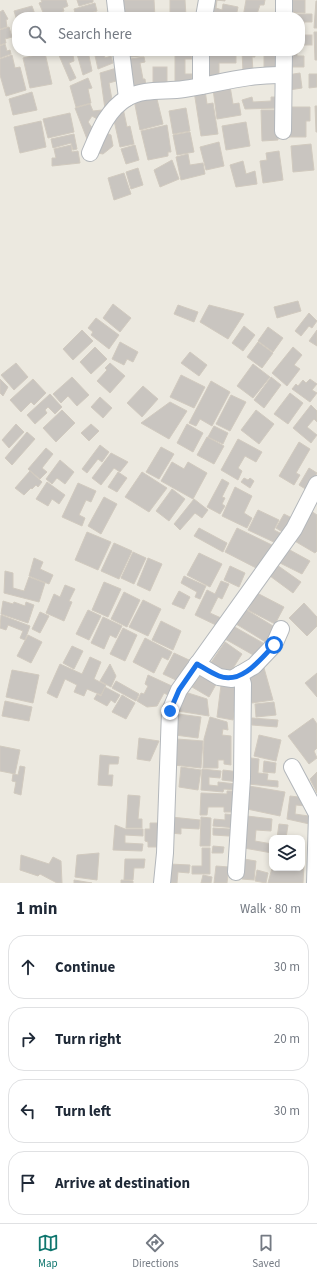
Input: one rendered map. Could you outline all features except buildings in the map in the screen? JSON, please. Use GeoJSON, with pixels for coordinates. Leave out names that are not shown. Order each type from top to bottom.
{"type":"FeatureCollection","features":[{"type":"Feature","properties":{"kind":"street"},"geometry":{"type":"LineString","coordinates":[[115,0],[116,12]]}},
{"type":"Feature","properties":{"kind":"street"},"geometry":{"type":"LineString","coordinates":[[205,12],[207,0]]}},
{"type":"Feature","properties":{"kind":"street"},"geometry":{"type":"LineString","coordinates":[[284,0],[284,12]]}},
{"type":"Feature","properties":{"kind":"street"},"geometry":{"type":"LineString","coordinates":[[122,56],[127,98]]}},
{"type":"Feature","properties":{"kind":"street"},"geometry":{"type":"LineString","coordinates":[[201,56],[201,86]]}},
{"type":"Feature","properties":{"kind":"street"},"geometry":{"type":"LineString","coordinates":[[283,131],[284,56]]}},
{"type":"Feature","properties":{"kind":"street"},"geometry":{"type":"LineString","coordinates":[[90,153],[104,119],[127,98],[150,91],[182,90],[246,77],[283,75]]}},
{"type":"Feature","properties":{"kind":"street"},"geometry":{"type":"LineString","coordinates":[[162,883],[165,853],[170,711],[179,690],[294,529],[317,484]]}},
{"type":"Feature","properties":{"kind":"street"},"geometry":{"type":"LineString","coordinates":[[197,664],[219,677],[232,679],[254,666],[274,645],[281,629]]}},
{"type":"Feature","properties":{"kind":"street"},"geometry":{"type":"LineString","coordinates":[[236,872],[242,778],[243,684],[240,674]]}},
{"type":"Feature","properties":{"kind":"street"},"geometry":{"type":"LineString","coordinates":[[292,767],[317,814],[314,883]]}},
{"type":"Feature","properties":{"kind":"route"},"geometry":{"type":"LineString","coordinates":[[170,711],[179,690],[197,664],[219,677],[232,679],[254,666],[274,645]]}}]}
